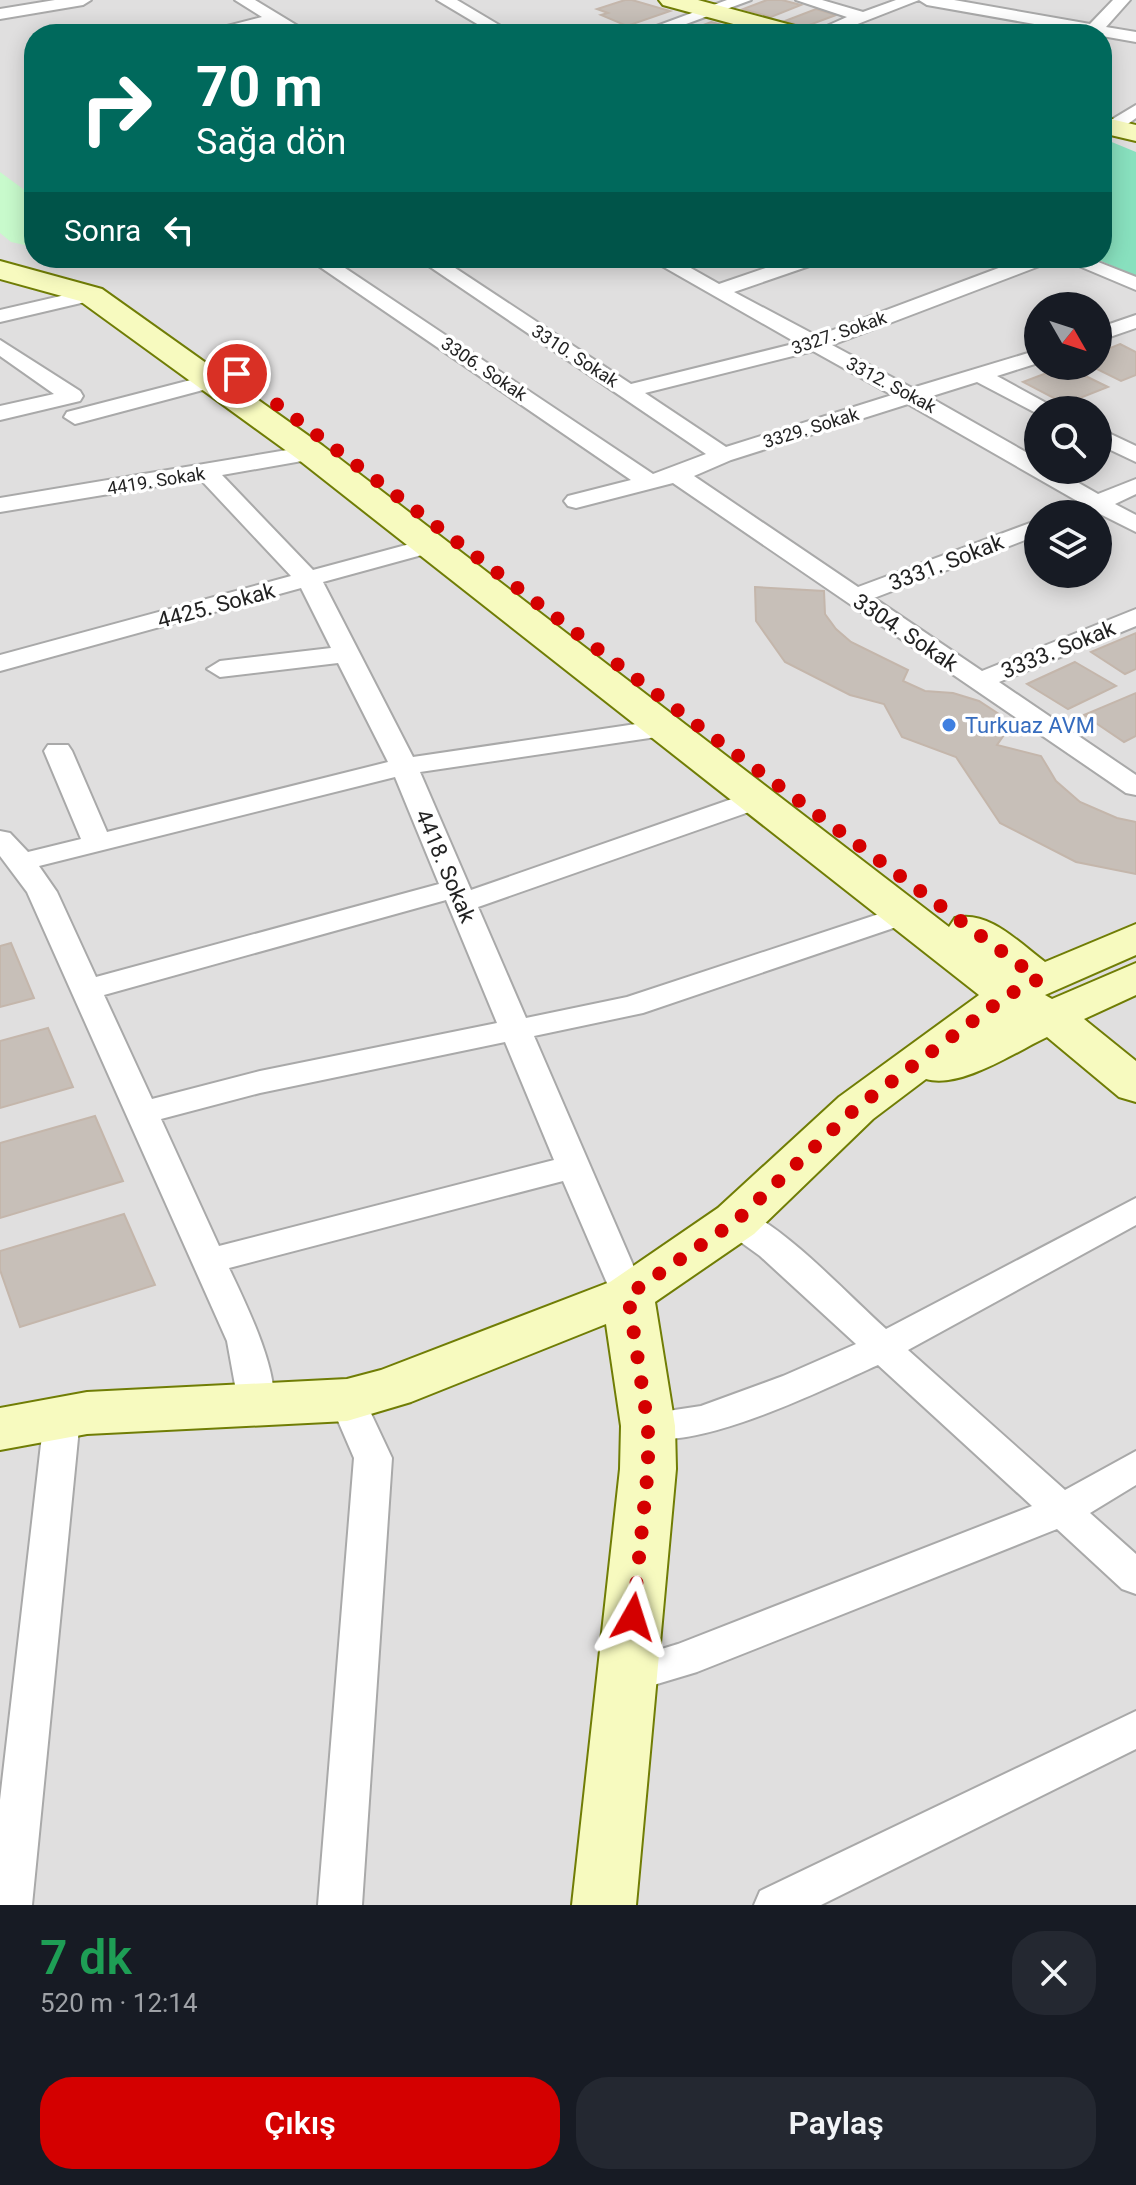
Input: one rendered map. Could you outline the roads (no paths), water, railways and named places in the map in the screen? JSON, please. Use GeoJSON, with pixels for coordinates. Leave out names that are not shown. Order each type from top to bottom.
{"type":"FeatureCollection","features":[{"type":"Feature","properties":{"kind":"street"},"geometry":{"type":"LineString","coordinates":[[0,14],[83,0]]}},
{"type":"Feature","properties":{"kind":"street"},"geometry":{"type":"LineString","coordinates":[[243,0],[286,24]]}},
{"type":"Feature","properties":{"kind":"street"},"geometry":{"type":"LineString","coordinates":[[445,0],[488,24]]}},
{"type":"Feature","properties":{"kind":"street"},"geometry":{"type":"LineString","coordinates":[[671,0],[760,24]]}},
{"type":"Feature","properties":{"kind":"street"},"geometry":{"type":"LineString","coordinates":[[676,24],[743,0]]}},
{"type":"Feature","properties":{"kind":"street"},"geometry":{"type":"LineString","coordinates":[[804,0],[860,16]]}},
{"type":"Feature","properties":{"kind":"street"},"geometry":{"type":"LineString","coordinates":[[841,24],[911,0]]}},
{"type":"Feature","properties":{"kind":"street"},"geometry":{"type":"LineString","coordinates":[[927,0],[1052,24]]}},
{"type":"Feature","properties":{"kind":"street"},"geometry":{"type":"LineString","coordinates":[[1100,24],[1122,0]]}},
{"type":"Feature","properties":{"kind":"street"},"geometry":{"type":"LineString","coordinates":[[253,24],[278,19]]}},
{"type":"Feature","properties":{"kind":"street"},"geometry":{"type":"LineString","coordinates":[[1112,34],[1136,37]]}},
{"type":"Feature","properties":{"kind":"street"},"geometry":{"type":"LineString","coordinates":[[1117,128],[1136,110]]}},
{"type":"Feature","properties":{"kind":"street"},"geometry":{"type":"LineString","coordinates":[[0,251],[24,257]]}},
{"type":"Feature","properties":{"kind":"street"},"geometry":{"type":"LineString","coordinates":[[64,268],[109,280],[314,429],[710,735],[1033,997],[1136,1086]]}},
{"type":"Feature","properties":{"kind":"street","name":"3306. Sokak"},"geometry":{"type":"LineString","coordinates":[[332,268],[649,482]]}},
{"type":"Feature","properties":{"kind":"street","name":"3310. Sokak"},"geometry":{"type":"LineString","coordinates":[[442,268],[723,455]]}},
{"type":"Feature","properties":{"kind":"street","name":"3312. Sokak"},"geometry":{"type":"LineString","coordinates":[[676,268],[813,345],[916,397],[1024,461]]}},
{"type":"Feature","properties":{"kind":"street"},"geometry":{"type":"LineString","coordinates":[[717,291],[785,268]]}},
{"type":"Feature","properties":{"kind":"street","name":"3327. Sokak"},"geometry":{"type":"LineString","coordinates":[[629,391],[813,345],[1017,268]]}},
{"type":"Feature","properties":{"kind":"street"},"geometry":{"type":"LineString","coordinates":[[1095,268],[1136,284]]}},
{"type":"Feature","properties":{"kind":"street"},"geometry":{"type":"LineString","coordinates":[[0,270],[91,295],[311,453],[907,914],[1033,997],[1136,977]]}},
{"type":"Feature","properties":{"kind":"street"},"geometry":{"type":"LineString","coordinates":[[0,316],[91,295]]}},
{"type":"Feature","properties":{"kind":"street"},"geometry":{"type":"LineString","coordinates":[[1112,330],[1136,321]]}},
{"type":"Feature","properties":{"kind":"street"},"geometry":{"type":"LineString","coordinates":[[0,346],[72,396],[0,413]]}},
{"type":"Feature","properties":{"kind":"street","name":"3329. Sokak"},"geometry":{"type":"LineString","coordinates":[[576,501],[677,475],[723,455],[1024,361]]}},
{"type":"Feature","properties":{"kind":"street"},"geometry":{"type":"LineString","coordinates":[[981,376],[1024,398]]}},
{"type":"Feature","properties":{"kind":"street"},"geometry":{"type":"LineString","coordinates":[[75,417],[210,381]]}},
{"type":"Feature","properties":{"kind":"street"},"geometry":{"type":"LineString","coordinates":[[1112,442],[1136,455]]}},
{"type":"Feature","properties":{"kind":"street","name":"4419. Sokak"},"geometry":{"type":"LineString","coordinates":[[0,505],[207,473],[311,453]]}},
{"type":"Feature","properties":{"kind":"street","name":"4418. Sokak"},"geometry":{"type":"LineString","coordinates":[[207,473],[309,580],[347,654],[404,766],[628,1295]]}},
{"type":"Feature","properties":{"kind":"street","name":"3304. Sokak"},"geometry":{"type":"LineString","coordinates":[[677,475],[854,597],[1131,778]]}},
{"type":"Feature","properties":{"kind":"street","name":"3312. Sokak"},"geometry":{"type":"LineString","coordinates":[[1063,484],[1090,500]]}},
{"type":"Feature","properties":{"kind":"street"},"geometry":{"type":"LineString","coordinates":[[1106,500],[1136,486]]}},
{"type":"Feature","properties":{"kind":"street","name":"3312. Sokak"},"geometry":{"type":"LineString","coordinates":[[1112,512],[1136,525]]}},
{"type":"Feature","properties":{"kind":"street","name":"3331. Sokak"},"geometry":{"type":"LineString","coordinates":[[854,597],[1024,532]]}},
{"type":"Feature","properties":{"kind":"street","name":"4425. Sokak"},"geometry":{"type":"LineString","coordinates":[[0,663],[432,545]]}},
{"type":"Feature","properties":{"kind":"street","name":"3333. Sokak"},"geometry":{"type":"LineString","coordinates":[[980,681],[1136,617]]}},
{"type":"Feature","properties":{"kind":"street"},"geometry":{"type":"LineString","coordinates":[[220,669],[347,654]]}},
{"type":"Feature","properties":{"kind":"street"},"geometry":{"type":"LineString","coordinates":[[11,850],[97,843],[404,766],[663,728]]}},
{"type":"Feature","properties":{"kind":"street"},"geometry":{"type":"LineString","coordinates":[[58,751],[97,843]]}},
{"type":"Feature","properties":{"kind":"street"},"geometry":{"type":"LineString","coordinates":[[86,990],[459,896],[759,799]]}},
{"type":"Feature","properties":{"kind":"street"},"geometry":{"type":"LineString","coordinates":[[11,850],[42,892],[245,1341],[257,1407]]}},
{"type":"Feature","properties":{"kind":"street"},"geometry":{"type":"LineString","coordinates":[[142,1113],[260,1082],[363,1064],[632,1006],[907,914]]}},
{"type":"Feature","properties":{"kind":"street"},"geometry":{"type":"LineString","coordinates":[[0,1429],[87,1413],[257,1407],[347,1400],[407,1383],[628,1295],[736,1221],[856,1108],[1033,997],[1136,938]]}},
{"type":"Feature","properties":{"kind":"street"},"geometry":{"type":"LineString","coordinates":[[209,1261],[574,1167]]}},
{"type":"Feature","properties":{"kind":"street"},"geometry":{"type":"LineString","coordinates":[[648,1426],[703,1420],[796,1386],[883,1347],[1136,1210]]}},
{"type":"Feature","properties":{"kind":"street"},"geometry":{"type":"LineString","coordinates":[[736,1221],[772,1247],[1136,1578]]}},
{"type":"Feature","properties":{"kind":"street"},"geometry":{"type":"LineString","coordinates":[[604,1905],[648,1469],[648,1426],[628,1295]]}},
{"type":"Feature","properties":{"kind":"street"},"geometry":{"type":"LineString","coordinates":[[340,1905],[373,1458],[347,1400]]}},
{"type":"Feature","properties":{"kind":"street"},"geometry":{"type":"LineString","coordinates":[[10,1905],[62,1418]]}},
{"type":"Feature","properties":{"kind":"street"},"geometry":{"type":"LineString","coordinates":[[627,1676],[683,1660],[1064,1510],[1136,1466]]}},
{"type":"Feature","properties":{"kind":"street"},"geometry":{"type":"LineString","coordinates":[[776,1905],[1136,1729]]}},
{"type":"Feature","properties":{"kind":"place","name":"Turkuaz AVM"},"geometry":{"type":"Point","coordinates":[949,725]}}]}
